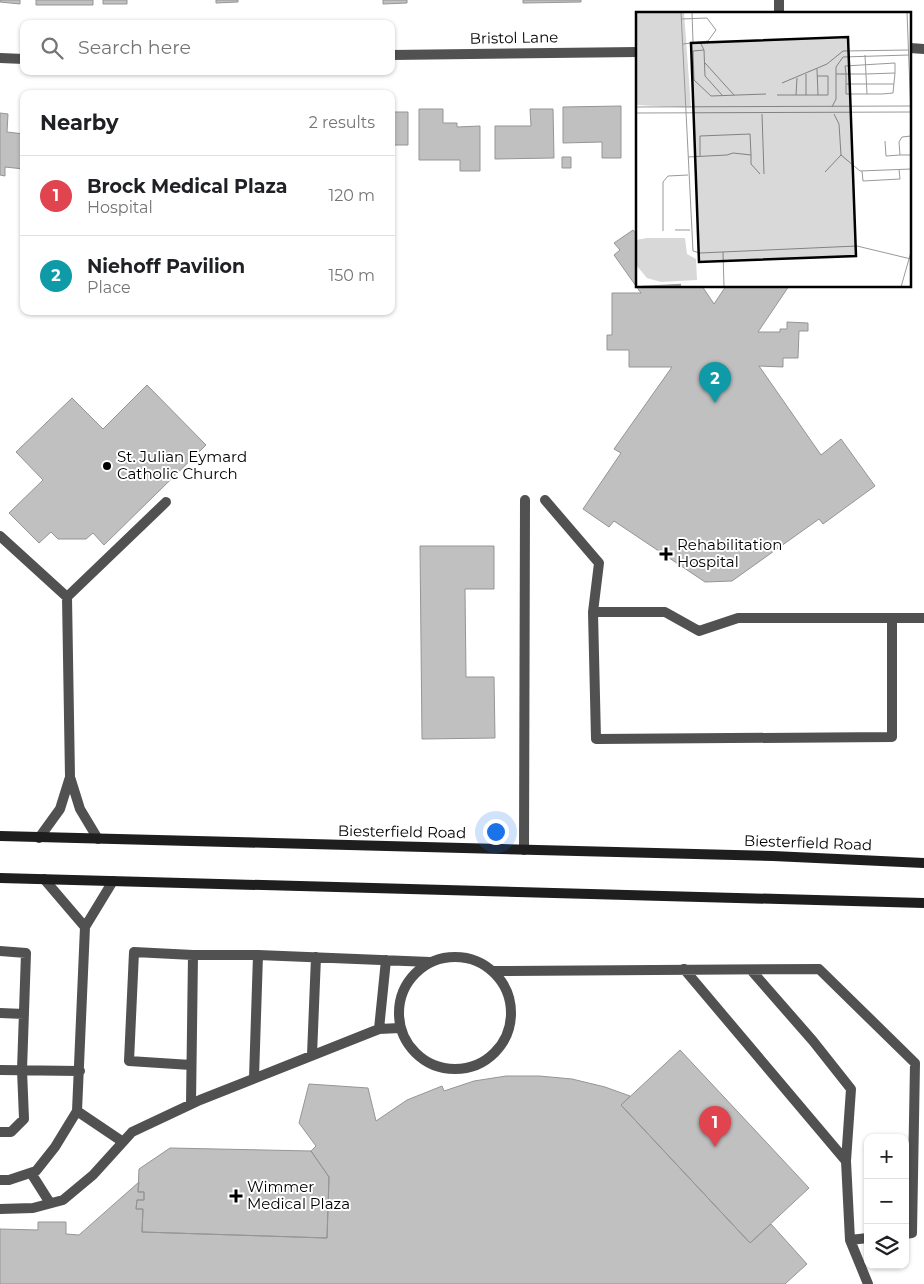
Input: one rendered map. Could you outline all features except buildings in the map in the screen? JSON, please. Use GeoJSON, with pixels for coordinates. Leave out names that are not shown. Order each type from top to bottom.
{"type":"FeatureCollection","features":[{"type":"Feature","properties":{"kind":"main road","name":"Biesterfield Road"},"geometry":{"type":"LineString","coordinates":[[0,836],[773,856],[924,863]]}},
{"type":"Feature","properties":{"kind":"main road"},"geometry":{"type":"LineString","coordinates":[[0,878],[924,903]]}},
{"type":"Feature","properties":{"kind":"street","name":"Bristol Lane"},"geometry":{"type":"LineString","coordinates":[[395,54],[636,52]]}},
{"type":"Feature","properties":{"kind":"street"},"geometry":{"type":"LineString","coordinates":[[0,58],[20,58]]}},
{"type":"Feature","properties":{"kind":"street"},"geometry":{"type":"LineString","coordinates":[[524,850],[525,500]]}},
{"type":"Feature","properties":{"kind":"street"},"geometry":{"type":"LineString","coordinates":[[545,500],[599,563],[593,612],[596,739],[892,737],[892,618]]}},
{"type":"Feature","properties":{"kind":"street"},"geometry":{"type":"LineString","coordinates":[[67,597],[166,502]]}},
{"type":"Feature","properties":{"kind":"street"},"geometry":{"type":"LineString","coordinates":[[0,536],[67,597],[70,777],[80,808],[98,839]]}},
{"type":"Feature","properties":{"kind":"street"},"geometry":{"type":"LineString","coordinates":[[593,612],[665,612],[699,631],[738,618],[924,618]]}},
{"type":"Feature","properties":{"kind":"street"},"geometry":{"type":"LineString","coordinates":[[39,838],[60,809],[70,777]]}},
{"type":"Feature","properties":{"kind":"street"},"geometry":{"type":"LineString","coordinates":[[44,879],[85,927]]}},
{"type":"Feature","properties":{"kind":"street"},"geometry":{"type":"LineString","coordinates":[[0,1180],[9,1180],[36,1171],[55,1147],[77,1111],[85,927],[113,881]]}},
{"type":"Feature","properties":{"kind":"street"},"geometry":{"type":"LineString","coordinates":[[0,952],[26,953],[22,1070],[24,1119],[11,1132],[0,1132]]}},
{"type":"Feature","properties":{"kind":"street"},"geometry":{"type":"LineString","coordinates":[[191,1065],[129,1061],[134,952],[430,962]]}},
{"type":"Feature","properties":{"kind":"street"},"geometry":{"type":"LineString","coordinates":[[191,1104],[192,954]]}},
{"type":"Feature","properties":{"kind":"street"},"geometry":{"type":"LineString","coordinates":[[254,1078],[258,955]]}},
{"type":"Feature","properties":{"kind":"street"},"geometry":{"type":"LineString","coordinates":[[312,1055],[316,957]]}},
{"type":"Feature","properties":{"kind":"street"},"geometry":{"type":"LineString","coordinates":[[446,957],[463,957],[480,962],[494,971],[506,986],[512,1004],[511,1023],[505,1042],[493,1056],[476,1066],[458,1070],[438,1068],[422,1059],[408,1045],[400,1028],[399,1008],[404,990],[414,974],[430,962],[446,957]]}},
{"type":"Feature","properties":{"kind":"street"},"geometry":{"type":"LineString","coordinates":[[379,1029],[386,960]]}},
{"type":"Feature","properties":{"kind":"street"},"geometry":{"type":"LineString","coordinates":[[684,969],[846,1161]]}},
{"type":"Feature","properties":{"kind":"street"},"geometry":{"type":"LineString","coordinates":[[494,971],[819,969],[915,1063],[912,1233],[909,1233]]}},
{"type":"Feature","properties":{"kind":"street"},"geometry":{"type":"LineString","coordinates":[[750,970],[813,1041],[851,1090],[846,1161],[850,1240],[868,1284]]}},
{"type":"Feature","properties":{"kind":"street"},"geometry":{"type":"LineString","coordinates":[[0,1013],[24,1014]]}},
{"type":"Feature","properties":{"kind":"street"},"geometry":{"type":"LineString","coordinates":[[0,1209],[33,1208],[63,1200],[93,1175],[132,1132],[191,1104],[379,1029],[400,1028]]}},
{"type":"Feature","properties":{"kind":"street"},"geometry":{"type":"LineString","coordinates":[[0,1070],[80,1071]]}},
{"type":"Feature","properties":{"kind":"street"},"geometry":{"type":"LineString","coordinates":[[77,1111],[123,1142]]}},
{"type":"Feature","properties":{"kind":"street"},"geometry":{"type":"LineString","coordinates":[[31,1173],[50,1203]]}},
{"type":"Feature","properties":{"kind":"street"},"geometry":{"type":"LineString","coordinates":[[850,1240],[864,1238]]}},
{"type":"Feature","properties":{"kind":"place","name":"Niehoff Pavilion"},"geometry":{"type":"Point","coordinates":[715,403]}},
{"type":"Feature","properties":{"kind":"place","name":"St. Julian Eymard Catholic Church"},"geometry":{"type":"Point","coordinates":[107,466]}},
{"type":"Feature","properties":{"kind":"place","name":"Rehabilitation Hospital"},"geometry":{"type":"Point","coordinates":[666,554]}},
{"type":"Feature","properties":{"kind":"place","name":"Brock Medical Plaza"},"geometry":{"type":"Point","coordinates":[715,1147]}},
{"type":"Feature","properties":{"kind":"place","name":"Wimmer Medical Plaza"},"geometry":{"type":"Point","coordinates":[236,1196]}}]}
